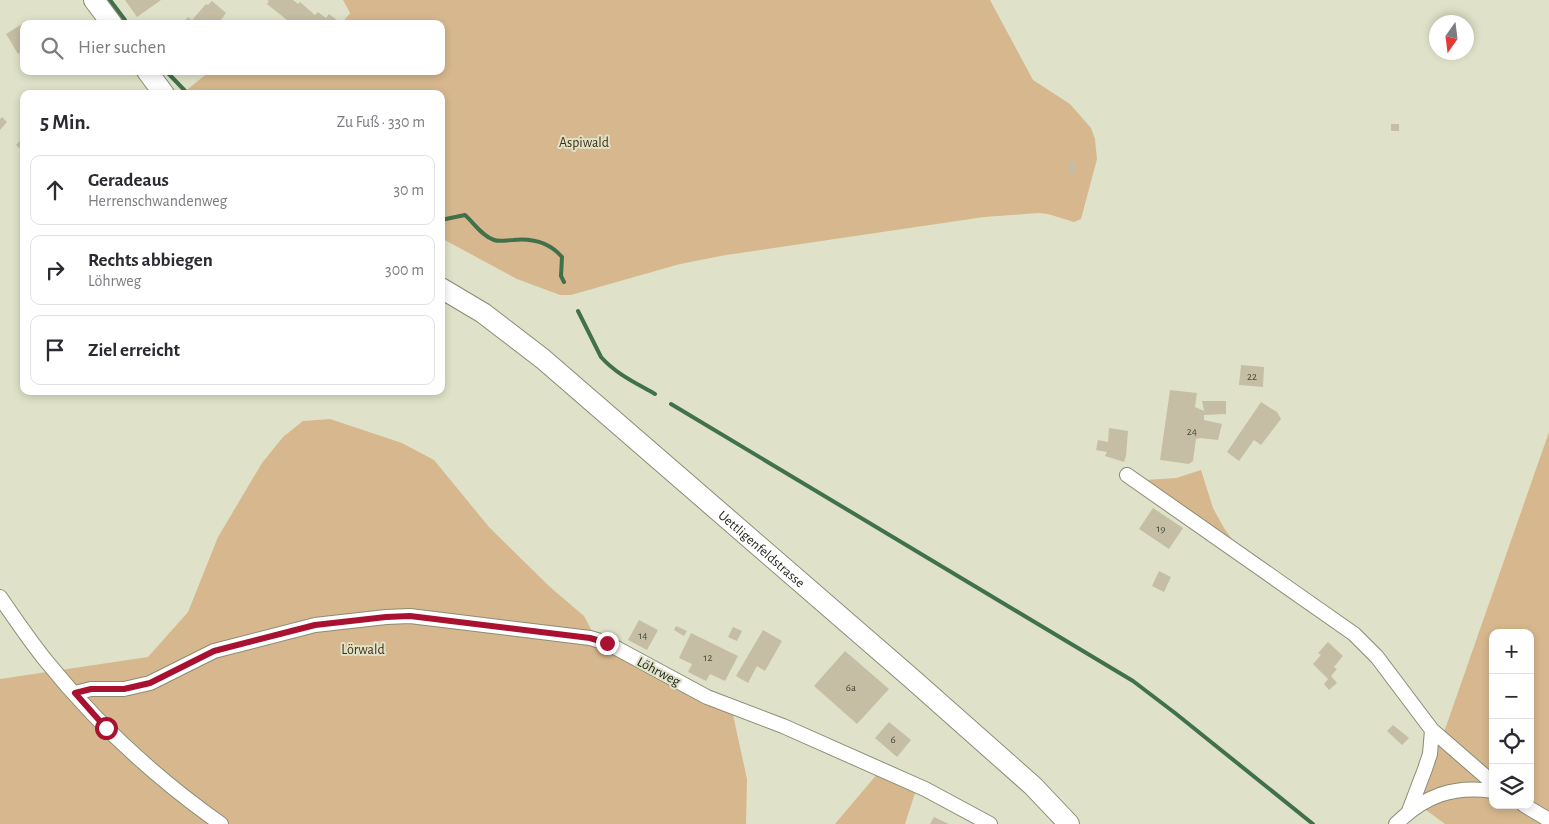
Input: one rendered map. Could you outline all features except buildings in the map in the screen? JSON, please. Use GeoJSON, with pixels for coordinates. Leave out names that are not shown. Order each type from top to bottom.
{"type":"FeatureCollection","features":[{"type":"Feature","properties":{"kind":"main road"},"geometry":{"type":"LineString","coordinates":[[94,0],[109,20]]}},
{"type":"Feature","properties":{"kind":"main road"},"geometry":{"type":"LineString","coordinates":[[150,75],[161,90]]}},
{"type":"Feature","properties":{"kind":"main road","name":"Uettligenfeldstrasse"},"geometry":{"type":"LineString","coordinates":[[445,290],[461,298],[490,318],[543,359],[917,683],[1033,786],[1069,824]]}},
{"type":"Feature","properties":{"kind":"street"},"geometry":{"type":"LineString","coordinates":[[1127,475],[1354,634],[1377,657],[1432,730],[1489,780]]}},
{"type":"Feature","properties":{"kind":"street"},"geometry":{"type":"LineString","coordinates":[[0,597],[47,662],[106,728],[150,769],[194,805],[221,824]]}},
{"type":"Feature","properties":{"kind":"street","name":"Löhrweg"},"geometry":{"type":"LineString","coordinates":[[75,693],[91,689],[124,689],[150,683],[214,651],[315,625],[353,620],[410,616],[590,638],[607,643],[707,697],[783,726],[925,789],[990,824]]}},
{"type":"Feature","properties":{"kind":"street"},"geometry":{"type":"LineString","coordinates":[[1409,811],[1430,754],[1432,730]]}},
{"type":"Feature","properties":{"kind":"street"},"geometry":{"type":"LineString","coordinates":[[1396,824],[1409,811],[1430,798],[1451,792],[1475,789],[1489,791]]}},
{"type":"Feature","properties":{"kind":"street"},"geometry":{"type":"LineString","coordinates":[[1531,809],[1549,820]]}},
{"type":"Feature","properties":{"kind":"green space","name":"Aspiwald"},"geometry":{"type":"Polygon","coordinates":[[[343,0],[990,0],[1033,80],[1070,104],[1091,128],[1095,139],[1097,159],[1081,219],[1074,222],[1038,213],[984,217],[726,255],[680,264],[571,295],[560,295],[517,279],[445,240],[445,90],[187,90],[205,75],[445,75],[445,20],[344,20],[350,13],[343,0]]]}},
{"type":"Feature","properties":{"kind":"green space","name":"Lörwald"},"geometry":{"type":"Polygon","coordinates":[[[330,419],[402,443],[434,460],[489,527],[550,587],[584,616],[594,635],[732,710],[747,779],[746,824],[0,824],[0,679],[148,657],[188,612],[218,537],[262,463],[283,437],[303,421],[330,419]]]}},
{"type":"Feature","properties":{"kind":"green space"},"geometry":{"type":"Polygon","coordinates":[[[1549,432],[1549,824],[1445,824],[1415,802],[1443,735],[1549,432]]]}},
{"type":"Feature","properties":{"kind":"green space"},"geometry":{"type":"Polygon","coordinates":[[[1201,470],[1213,508],[1239,549],[1145,480],[1176,478],[1201,470]]]}},
{"type":"Feature","properties":{"kind":"green space"},"geometry":{"type":"Polygon","coordinates":[[[878,773],[916,790],[905,824],[835,824],[878,773]]]}},
{"type":"Feature","properties":{"kind":"waterway"},"geometry":{"type":"LineString","coordinates":[[110,0],[125,20]]}},
{"type":"Feature","properties":{"kind":"waterway"},"geometry":{"type":"LineString","coordinates":[[170,75],[184,90]]}},
{"type":"Feature","properties":{"kind":"waterway"},"geometry":{"type":"LineString","coordinates":[[445,219],[465,215],[482,232],[494,240],[527,240],[540,242],[552,248],[562,257],[561,276],[564,282]]}},
{"type":"Feature","properties":{"kind":"waterway"},"geometry":{"type":"LineString","coordinates":[[578,311],[601,357],[620,373],[655,394]]}},
{"type":"Feature","properties":{"kind":"waterway"},"geometry":{"type":"LineString","coordinates":[[671,404],[1133,681],[1313,824]]}},
{"type":"Feature","properties":{"kind":"route"},"geometry":{"type":"LineString","coordinates":[[106,728],[75,693],[91,689],[124,689],[150,683],[214,651],[315,625],[410,616],[590,638],[607,643]]}}]}
